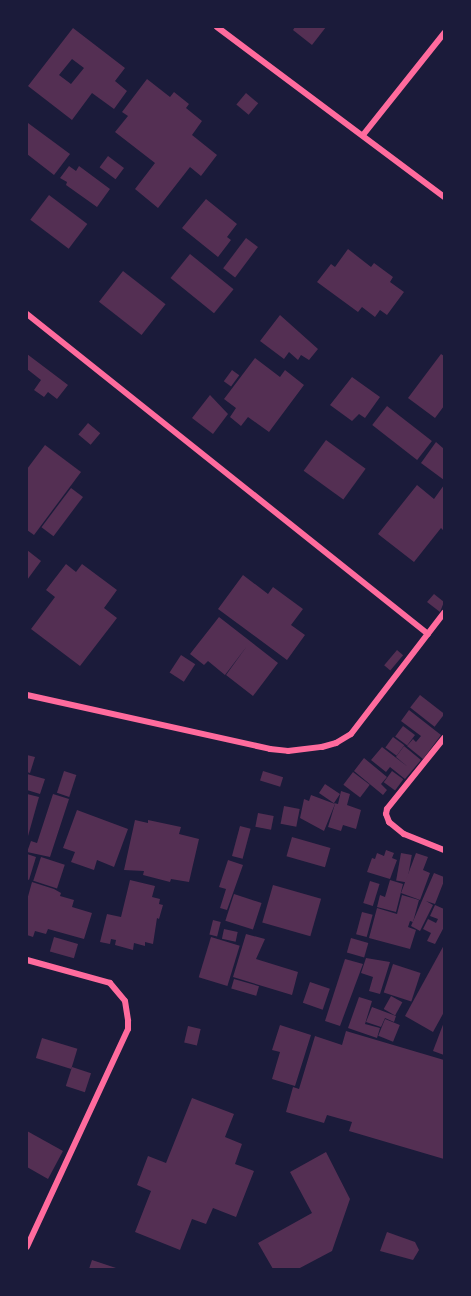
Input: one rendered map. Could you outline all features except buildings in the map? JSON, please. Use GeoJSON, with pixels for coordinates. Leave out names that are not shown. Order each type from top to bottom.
{"type":"FeatureCollection","features":[{"type":"Feature","properties":{"kind":"street"},"geometry":{"type":"LineString","coordinates":[[217,27],[444,197]]}},
{"type":"Feature","properties":{"kind":"street"},"geometry":{"type":"LineString","coordinates":[[363,135],[444,33]]}},
{"type":"Feature","properties":{"kind":"street"},"geometry":{"type":"LineString","coordinates":[[27,314],[428,634]]}},
{"type":"Feature","properties":{"kind":"street"},"geometry":{"type":"LineString","coordinates":[[27,695],[270,749],[288,751],[322,747],[351,734],[444,613]]}},
{"type":"Feature","properties":{"kind":"street"},"geometry":{"type":"LineString","coordinates":[[444,738],[387,809],[386,814],[389,822],[404,834],[444,850]]}},
{"type":"Feature","properties":{"kind":"street"},"geometry":{"type":"LineString","coordinates":[[27,960],[110,983],[125,1001],[128,1021],[128,1029],[27,1247]]}}]}
